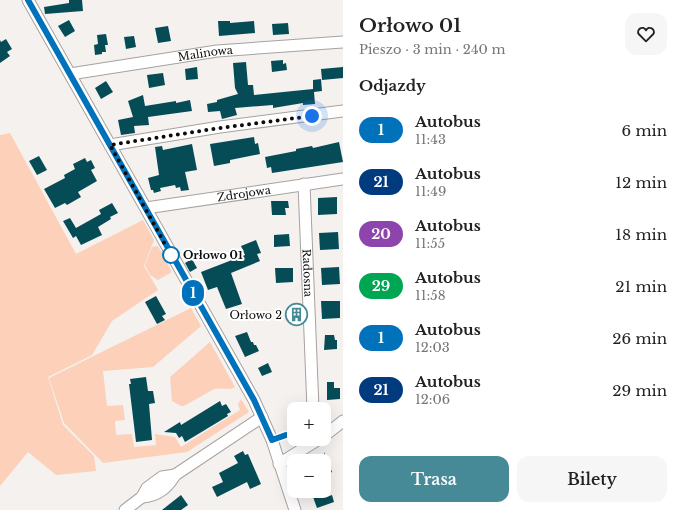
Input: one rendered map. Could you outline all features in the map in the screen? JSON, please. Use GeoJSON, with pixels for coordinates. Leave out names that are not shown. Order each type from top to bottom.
{"type":"FeatureCollection","features":[{"type":"Feature","properties":{"kind":"street"},"geometry":{"type":"LineString","coordinates":[[28,0],[254,400],[272,440],[295,510]]}},
{"type":"Feature","properties":{"kind":"street","name":"Malinowa"},"geometry":{"type":"LineString","coordinates":[[70,74],[217,51],[343,42]]}},
{"type":"Feature","properties":{"kind":"street"},"geometry":{"type":"LineString","coordinates":[[110,145],[220,128],[343,112]]}},
{"type":"Feature","properties":{"kind":"street","name":"Zdrojowa"},"geometry":{"type":"LineString","coordinates":[[146,208],[343,179]]}},
{"type":"Feature","properties":{"kind":"street","name":"Radosna"},"geometry":{"type":"LineString","coordinates":[[304,184],[313,402]]}},
{"type":"Feature","properties":{"kind":"street"},"geometry":{"type":"LineString","coordinates":[[125,510],[142,497],[152,496],[168,486],[175,475],[262,417]]}},
{"type":"Feature","properties":{"kind":"street"},"geometry":{"type":"LineString","coordinates":[[331,430],[343,421]]}},
{"type":"Feature","properties":{"kind":"street"},"geometry":{"type":"LineString","coordinates":[[279,464],[307,446]]}},
{"type":"Feature","properties":{"kind":"shaded area"},"geometry":{"type":"Polygon","coordinates":[[[10,133],[76,254],[143,220],[154,240],[144,266],[158,290],[112,321],[92,355],[48,377],[63,425],[94,456],[96,471],[56,475],[28,452],[0,486],[0,135],[10,133]]]}},
{"type":"Feature","properties":{"kind":"shaded area"},"geometry":{"type":"Polygon","coordinates":[[[158,246],[172,272],[158,280],[150,275],[145,265],[152,247],[158,246]]]}},
{"type":"Feature","properties":{"kind":"shaded area"},"geometry":{"type":"Polygon","coordinates":[[[191,308],[201,326],[153,367],[103,371],[107,406],[123,405],[125,420],[115,421],[116,435],[132,434],[134,447],[156,445],[155,434],[175,437],[181,447],[240,410],[238,404],[241,399],[249,412],[187,452],[103,463],[64,423],[49,378],[191,308]]]}},
{"type":"Feature","properties":{"kind":"shaded area"},"geometry":{"type":"Polygon","coordinates":[[[210,342],[235,387],[230,389],[214,389],[184,406],[181,406],[172,401],[170,377],[210,342]]]}},
{"type":"Feature","properties":{"kind":"building"},"geometry":{"type":"Polygon","coordinates":[[[69,0],[82,0],[83,11],[45,14],[44,7],[69,3],[69,0]]]}},
{"type":"Feature","properties":{"kind":"building"},"geometry":{"type":"Polygon","coordinates":[[[69,20],[75,31],[65,37],[58,26],[69,20]]]}},
{"type":"Feature","properties":{"kind":"building"},"geometry":{"type":"Polygon","coordinates":[[[218,21],[230,21],[230,23],[254,21],[255,33],[219,36],[218,21]]]}},
{"type":"Feature","properties":{"kind":"building"},"geometry":{"type":"Polygon","coordinates":[[[288,23],[289,34],[273,35],[272,24],[288,23]]]}},
{"type":"Feature","properties":{"kind":"building"},"geometry":{"type":"Polygon","coordinates":[[[168,26],[171,41],[158,43],[155,28],[168,26]]]}},
{"type":"Feature","properties":{"kind":"building"},"geometry":{"type":"Polygon","coordinates":[[[106,34],[108,45],[105,45],[106,52],[95,55],[94,45],[98,44],[97,35],[106,34]]]}},
{"type":"Feature","properties":{"kind":"building"},"geometry":{"type":"Polygon","coordinates":[[[134,36],[136,47],[126,49],[124,37],[134,36]]]}},
{"type":"Feature","properties":{"kind":"building"},"geometry":{"type":"Polygon","coordinates":[[[6,39],[12,49],[7,52],[10,56],[0,63],[0,40],[1,42],[6,39]]]}},
{"type":"Feature","properties":{"kind":"building"},"geometry":{"type":"Polygon","coordinates":[[[283,60],[283,64],[286,63],[287,70],[272,72],[271,61],[283,60]]]}},
{"type":"Feature","properties":{"kind":"building"},"geometry":{"type":"Polygon","coordinates":[[[246,62],[248,85],[253,85],[254,95],[313,89],[313,80],[321,79],[322,91],[314,92],[315,104],[303,105],[303,103],[273,108],[273,105],[235,108],[237,115],[222,119],[220,111],[208,112],[207,104],[238,94],[235,88],[233,63],[246,62]]]}},
{"type":"Feature","properties":{"kind":"building"},"geometry":{"type":"Polygon","coordinates":[[[197,67],[198,79],[186,80],[185,69],[197,67]]]}},
{"type":"Feature","properties":{"kind":"building"},"geometry":{"type":"Polygon","coordinates":[[[343,67],[343,78],[322,80],[321,69],[343,67]]]}},
{"type":"Feature","properties":{"kind":"building"},"geometry":{"type":"Polygon","coordinates":[[[163,73],[165,85],[149,88],[147,75],[163,73]]]}},
{"type":"Feature","properties":{"kind":"building"},"geometry":{"type":"Polygon","coordinates":[[[106,81],[113,92],[101,99],[95,88],[106,81]]]}},
{"type":"Feature","properties":{"kind":"building"},"geometry":{"type":"Polygon","coordinates":[[[143,95],[145,106],[190,100],[192,111],[148,117],[149,125],[134,126],[135,133],[121,135],[118,120],[133,117],[128,101],[143,95]]]}},
{"type":"Feature","properties":{"kind":"building"},"geometry":{"type":"Polygon","coordinates":[[[254,137],[255,144],[258,143],[260,154],[230,160],[230,163],[214,166],[210,144],[254,137]]]}},
{"type":"Feature","properties":{"kind":"building"},"geometry":{"type":"Polygon","coordinates":[[[339,142],[343,162],[272,173],[271,167],[267,168],[265,157],[296,151],[296,149],[312,146],[313,148],[339,142]]]}},
{"type":"Feature","properties":{"kind":"building"},"geometry":{"type":"Polygon","coordinates":[[[192,144],[197,170],[185,172],[189,190],[181,191],[180,187],[176,188],[175,185],[160,188],[161,191],[154,193],[153,190],[151,190],[148,178],[159,175],[155,147],[162,146],[163,150],[192,144]]]}},
{"type":"Feature","properties":{"kind":"building"},"geometry":{"type":"Polygon","coordinates":[[[39,156],[47,170],[37,175],[29,161],[39,156]]]}},
{"type":"Feature","properties":{"kind":"building"},"geometry":{"type":"Polygon","coordinates":[[[85,158],[87,162],[91,160],[95,168],[91,170],[97,181],[78,192],[81,197],[67,205],[65,203],[55,208],[44,189],[65,178],[64,175],[75,169],[73,164],[85,158]]]}},
{"type":"Feature","properties":{"kind":"building"},"geometry":{"type":"Polygon","coordinates":[[[337,197],[337,214],[318,215],[318,198],[337,197]]]}},
{"type":"Feature","properties":{"kind":"building"},"geometry":{"type":"Polygon","coordinates":[[[271,201],[288,201],[289,208],[285,208],[286,215],[272,215],[271,201]]]}},
{"type":"Feature","properties":{"kind":"building"},"geometry":{"type":"Polygon","coordinates":[[[112,203],[118,213],[110,217],[111,219],[98,227],[102,235],[81,245],[76,236],[73,238],[63,221],[70,218],[76,228],[101,214],[99,210],[112,203]]]}},
{"type":"Feature","properties":{"kind":"building"},"geometry":{"type":"Polygon","coordinates":[[[338,232],[339,249],[320,250],[319,233],[338,232]]]}},
{"type":"Feature","properties":{"kind":"building"},"geometry":{"type":"Polygon","coordinates":[[[289,234],[290,246],[274,247],[274,235],[289,234]]]}},
{"type":"Feature","properties":{"kind":"building"},"geometry":{"type":"Polygon","coordinates":[[[256,240],[261,253],[257,254],[260,261],[231,273],[242,304],[226,309],[217,287],[208,290],[201,272],[245,255],[241,246],[256,240]]]}},
{"type":"Feature","properties":{"kind":"building"},"geometry":{"type":"Polygon","coordinates":[[[192,259],[197,268],[190,272],[185,263],[192,259]]]}},
{"type":"Feature","properties":{"kind":"building"},"geometry":{"type":"Polygon","coordinates":[[[339,267],[340,284],[322,285],[321,268],[339,267]]]}},
{"type":"Feature","properties":{"kind":"building"},"geometry":{"type":"Polygon","coordinates":[[[275,268],[293,268],[293,282],[276,283],[275,268]]]}},
{"type":"Feature","properties":{"kind":"building"},"geometry":{"type":"Polygon","coordinates":[[[156,296],[166,314],[162,316],[165,320],[157,324],[145,302],[156,296]]]}},
{"type":"Feature","properties":{"kind":"building"},"geometry":{"type":"Polygon","coordinates":[[[321,301],[340,301],[340,318],[322,319],[321,301]]]}},
{"type":"Feature","properties":{"kind":"building","name":"Orłowo 2"},"geometry":{"type":"Polygon","coordinates":[[[293,311],[301,311],[301,318],[294,319],[293,311]]]}},
{"type":"Feature","properties":{"kind":"building"},"geometry":{"type":"Polygon","coordinates":[[[247,332],[251,342],[256,345],[259,351],[245,357],[235,336],[247,332]]]}},
{"type":"Feature","properties":{"kind":"building"},"geometry":{"type":"Polygon","coordinates":[[[325,335],[334,335],[335,340],[337,340],[337,349],[324,350],[325,335]]]}},
{"type":"Feature","properties":{"kind":"building"},"geometry":{"type":"Polygon","coordinates":[[[268,363],[272,372],[262,376],[258,368],[268,363]]]}},
{"type":"Feature","properties":{"kind":"building"},"geometry":{"type":"Polygon","coordinates":[[[146,377],[148,391],[153,391],[155,403],[149,404],[152,440],[136,442],[129,384],[131,384],[130,379],[146,377]]]}},
{"type":"Feature","properties":{"kind":"building"},"geometry":{"type":"Polygon","coordinates":[[[327,382],[334,382],[334,388],[340,388],[340,399],[327,400],[327,382]]]}},
{"type":"Feature","properties":{"kind":"building"},"geometry":{"type":"Polygon","coordinates":[[[220,401],[222,406],[226,404],[231,412],[227,414],[228,416],[185,442],[182,436],[179,438],[176,433],[164,432],[180,422],[181,425],[220,401]]]}},
{"type":"Feature","properties":{"kind":"building"},"geometry":{"type":"Polygon","coordinates":[[[243,451],[245,455],[248,454],[261,484],[250,489],[247,482],[217,497],[212,487],[223,482],[219,473],[238,463],[234,456],[243,451]]]}},
{"type":"Feature","properties":{"kind":"building"},"geometry":{"type":"Polygon","coordinates":[[[181,495],[188,505],[181,510],[162,510],[181,495]]]}},
{"type":"Feature","properties":{"kind":"building"},"geometry":{"type":"Polygon","coordinates":[[[332,495],[334,502],[317,508],[313,498],[331,498],[332,495]]]}},
{"type":"Feature","properties":{"kind":"bus line","name":"1"},"geometry":{"type":"LineString","coordinates":[[28,0],[254,400],[272,440],[286,435]]}},
{"type":"Feature","properties":{"kind":"place","name":"Orłowo 01"},"geometry":{"type":"Point","coordinates":[171,255]}},
{"type":"Feature","properties":{"kind":"place","name":"Orłowo 2"},"geometry":{"type":"Point","coordinates":[297,315]}},
{"type":"Feature","properties":{"kind":"route"},"geometry":{"type":"LineString","coordinates":[[171,255],[110,145],[312,116]]}}]}
